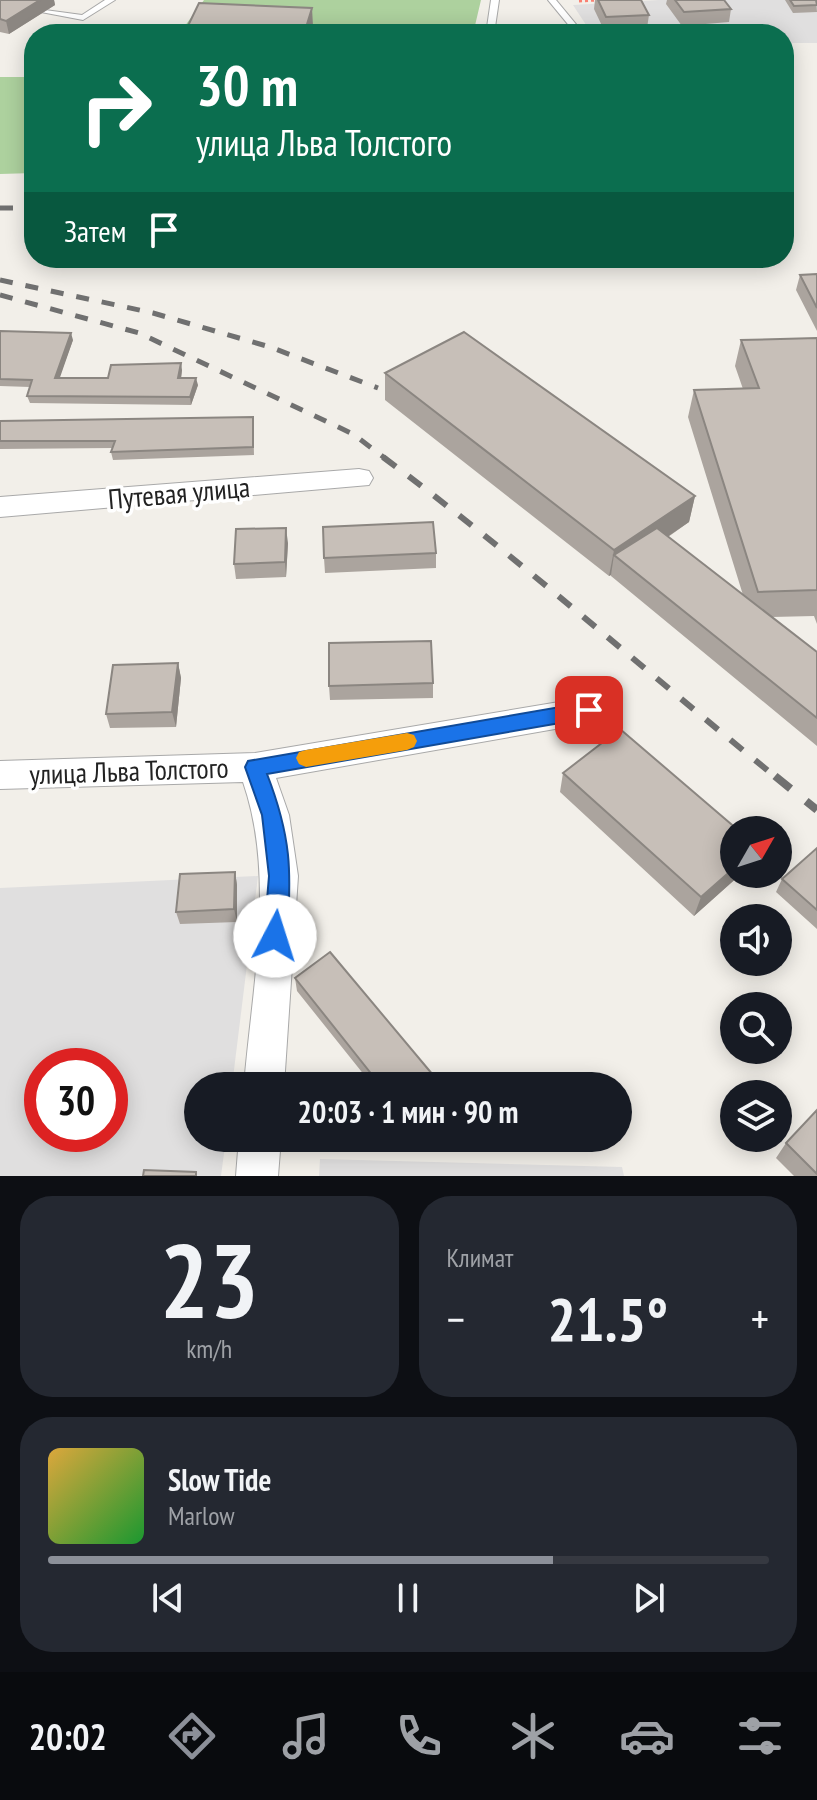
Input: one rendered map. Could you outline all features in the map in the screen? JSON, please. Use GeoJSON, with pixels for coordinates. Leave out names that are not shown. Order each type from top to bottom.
{"type":"FeatureCollection","features":[{"type":"Feature","properties":{"kind":"street","name":"Путевая улица"},"geometry":{"type":"LineString","coordinates":[[0,507],[359,478]]}},
{"type":"Feature","properties":{"kind":"street","name":"улица Льва Толстого"},"geometry":{"type":"LineString","coordinates":[[0,775],[255,767],[589,710]]}},
{"type":"Feature","properties":{"kind":"street"},"geometry":{"type":"LineString","coordinates":[[255,767],[272,815],[280,876],[265,1072]]}},
{"type":"Feature","properties":{"kind":"street"},"geometry":{"type":"LineString","coordinates":[[257,1176],[259,1152]]}},
{"type":"Feature","properties":{"kind":"lane"},"geometry":{"type":"LineString","coordinates":[[45,12],[83,18],[111,0]]}},
{"type":"Feature","properties":{"kind":"lane"},"geometry":{"type":"LineString","coordinates":[[491,24],[495,0]]}},
{"type":"Feature","properties":{"kind":"lane"},"geometry":{"type":"LineString","coordinates":[[552,0],[572,24]]}},
{"type":"Feature","properties":{"kind":"shaded area"},"geometry":{"type":"Polygon","coordinates":[[[659,0],[817,0],[817,43],[794,43],[794,24],[585,24],[573,5],[659,0]]]}},
{"type":"Feature","properties":{"kind":"shaded area"},"geometry":{"type":"Polygon","coordinates":[[[258,876],[234,1072],[184,1072],[184,1152],[224,1152],[221,1176],[0,1176],[0,888],[258,876]]]}},
{"type":"Feature","properties":{"kind":"shaded area"},"geometry":{"type":"Polygon","coordinates":[[[320,1159],[622,1167],[624,1176],[319,1176],[320,1159]]]}},
{"type":"Feature","properties":{"kind":"green space"},"geometry":{"type":"Polygon","coordinates":[[[204,0],[481,0],[475,24],[186,24],[204,0]]]}},
{"type":"Feature","properties":{"kind":"green space"},"geometry":{"type":"Polygon","coordinates":[[[0,77],[24,77],[24,173],[0,174],[0,77]]]}},
{"type":"Feature","properties":{"kind":"building"},"geometry":{"type":"Polygon","coordinates":[[[0,0],[40,0],[6,21],[0,19],[0,0]]]}},
{"type":"Feature","properties":{"kind":"building"},"geometry":{"type":"Polygon","coordinates":[[[598,0],[641,0],[649,15],[606,17],[598,0]]]}},
{"type":"Feature","properties":{"kind":"building"},"geometry":{"type":"Polygon","coordinates":[[[675,0],[724,0],[731,9],[684,12],[675,0]]]}},
{"type":"Feature","properties":{"kind":"building"},"geometry":{"type":"Polygon","coordinates":[[[790,0],[816,0],[817,5],[794,6],[790,0]]]}},
{"type":"Feature","properties":{"kind":"building"},"geometry":{"type":"Polygon","coordinates":[[[199,3],[312,8],[307,24],[189,24],[199,3]]]}},
{"type":"Feature","properties":{"kind":"building"},"geometry":{"type":"Polygon","coordinates":[[[817,274],[817,308],[800,275],[817,274]]]}},
{"type":"Feature","properties":{"kind":"building"},"geometry":{"type":"Polygon","coordinates":[[[0,331],[71,333],[55,378],[108,378],[111,365],[181,363],[178,378],[196,378],[190,397],[27,396],[32,380],[0,379],[0,331]]]}},
{"type":"Feature","properties":{"kind":"building"},"geometry":{"type":"Polygon","coordinates":[[[464,332],[695,496],[614,550],[385,373],[464,332]]]}},
{"type":"Feature","properties":{"kind":"building"},"geometry":{"type":"Polygon","coordinates":[[[817,338],[817,590],[758,592],[694,390],[759,388],[741,340],[817,338]]]}},
{"type":"Feature","properties":{"kind":"building"},"geometry":{"type":"Polygon","coordinates":[[[253,417],[253,447],[111,452],[115,441],[0,441],[0,421],[253,417]]]}},
{"type":"Feature","properties":{"kind":"building"},"geometry":{"type":"Polygon","coordinates":[[[433,522],[436,553],[324,558],[323,527],[433,522]]]}},
{"type":"Feature","properties":{"kind":"building"},"geometry":{"type":"Polygon","coordinates":[[[286,528],[285,562],[234,564],[236,529],[286,528]]]}},
{"type":"Feature","properties":{"kind":"building"},"geometry":{"type":"Polygon","coordinates":[[[657,528],[817,652],[817,718],[614,555],[657,528]]]}},
{"type":"Feature","properties":{"kind":"building"},"geometry":{"type":"Polygon","coordinates":[[[431,641],[433,683],[329,686],[329,643],[431,641]]]}},
{"type":"Feature","properties":{"kind":"building"},"geometry":{"type":"Polygon","coordinates":[[[178,663],[172,712],[106,714],[113,665],[178,663]]]}},
{"type":"Feature","properties":{"kind":"building"},"geometry":{"type":"Polygon","coordinates":[[[620,729],[722,816],[720,880],[701,897],[563,773],[620,729]]]}},
{"type":"Feature","properties":{"kind":"building"},"geometry":{"type":"Polygon","coordinates":[[[817,848],[817,910],[792,888],[792,870],[817,848]]]}},
{"type":"Feature","properties":{"kind":"building"},"geometry":{"type":"Polygon","coordinates":[[[235,872],[234,909],[176,912],[180,874],[235,872]]]}},
{"type":"Feature","properties":{"kind":"building"},"geometry":{"type":"Polygon","coordinates":[[[330,952],[430,1072],[370,1072],[295,978],[330,952]]]}},
{"type":"Feature","properties":{"kind":"building"},"geometry":{"type":"Polygon","coordinates":[[[817,1110],[817,1174],[792,1149],[792,1137],[817,1110]]]}},
{"type":"Feature","properties":{"kind":"building"},"geometry":{"type":"Polygon","coordinates":[[[144,1170],[196,1172],[196,1176],[143,1176],[144,1170]]]}},
{"type":"Feature","properties":{"kind":"railway"},"geometry":{"type":"LineString","coordinates":[[0,208],[24,208]]}},
{"type":"Feature","properties":{"kind":"railway"},"geometry":{"type":"LineString","coordinates":[[0,280],[153,313],[270,347],[378,388]]}},
{"type":"Feature","properties":{"kind":"railway"},"geometry":{"type":"LineString","coordinates":[[0,295],[139,333],[353,434],[386,459]]}},
{"type":"Feature","properties":{"kind":"railway"},"geometry":{"type":"LineString","coordinates":[[383,457],[533,575],[777,778]]}},
{"type":"Feature","properties":{"kind":"railway"},"geometry":{"type":"LineString","coordinates":[[775,776],[817,810]]}},
{"type":"Feature","properties":{"kind":"slow traffic"},"geometry":{"type":"LineString","coordinates":[[306,758],[407,741]]}},
{"type":"Feature","properties":{"kind":"route"},"geometry":{"type":"LineString","coordinates":[[275,936],[280,876],[272,815],[255,767],[589,710]]}}]}
